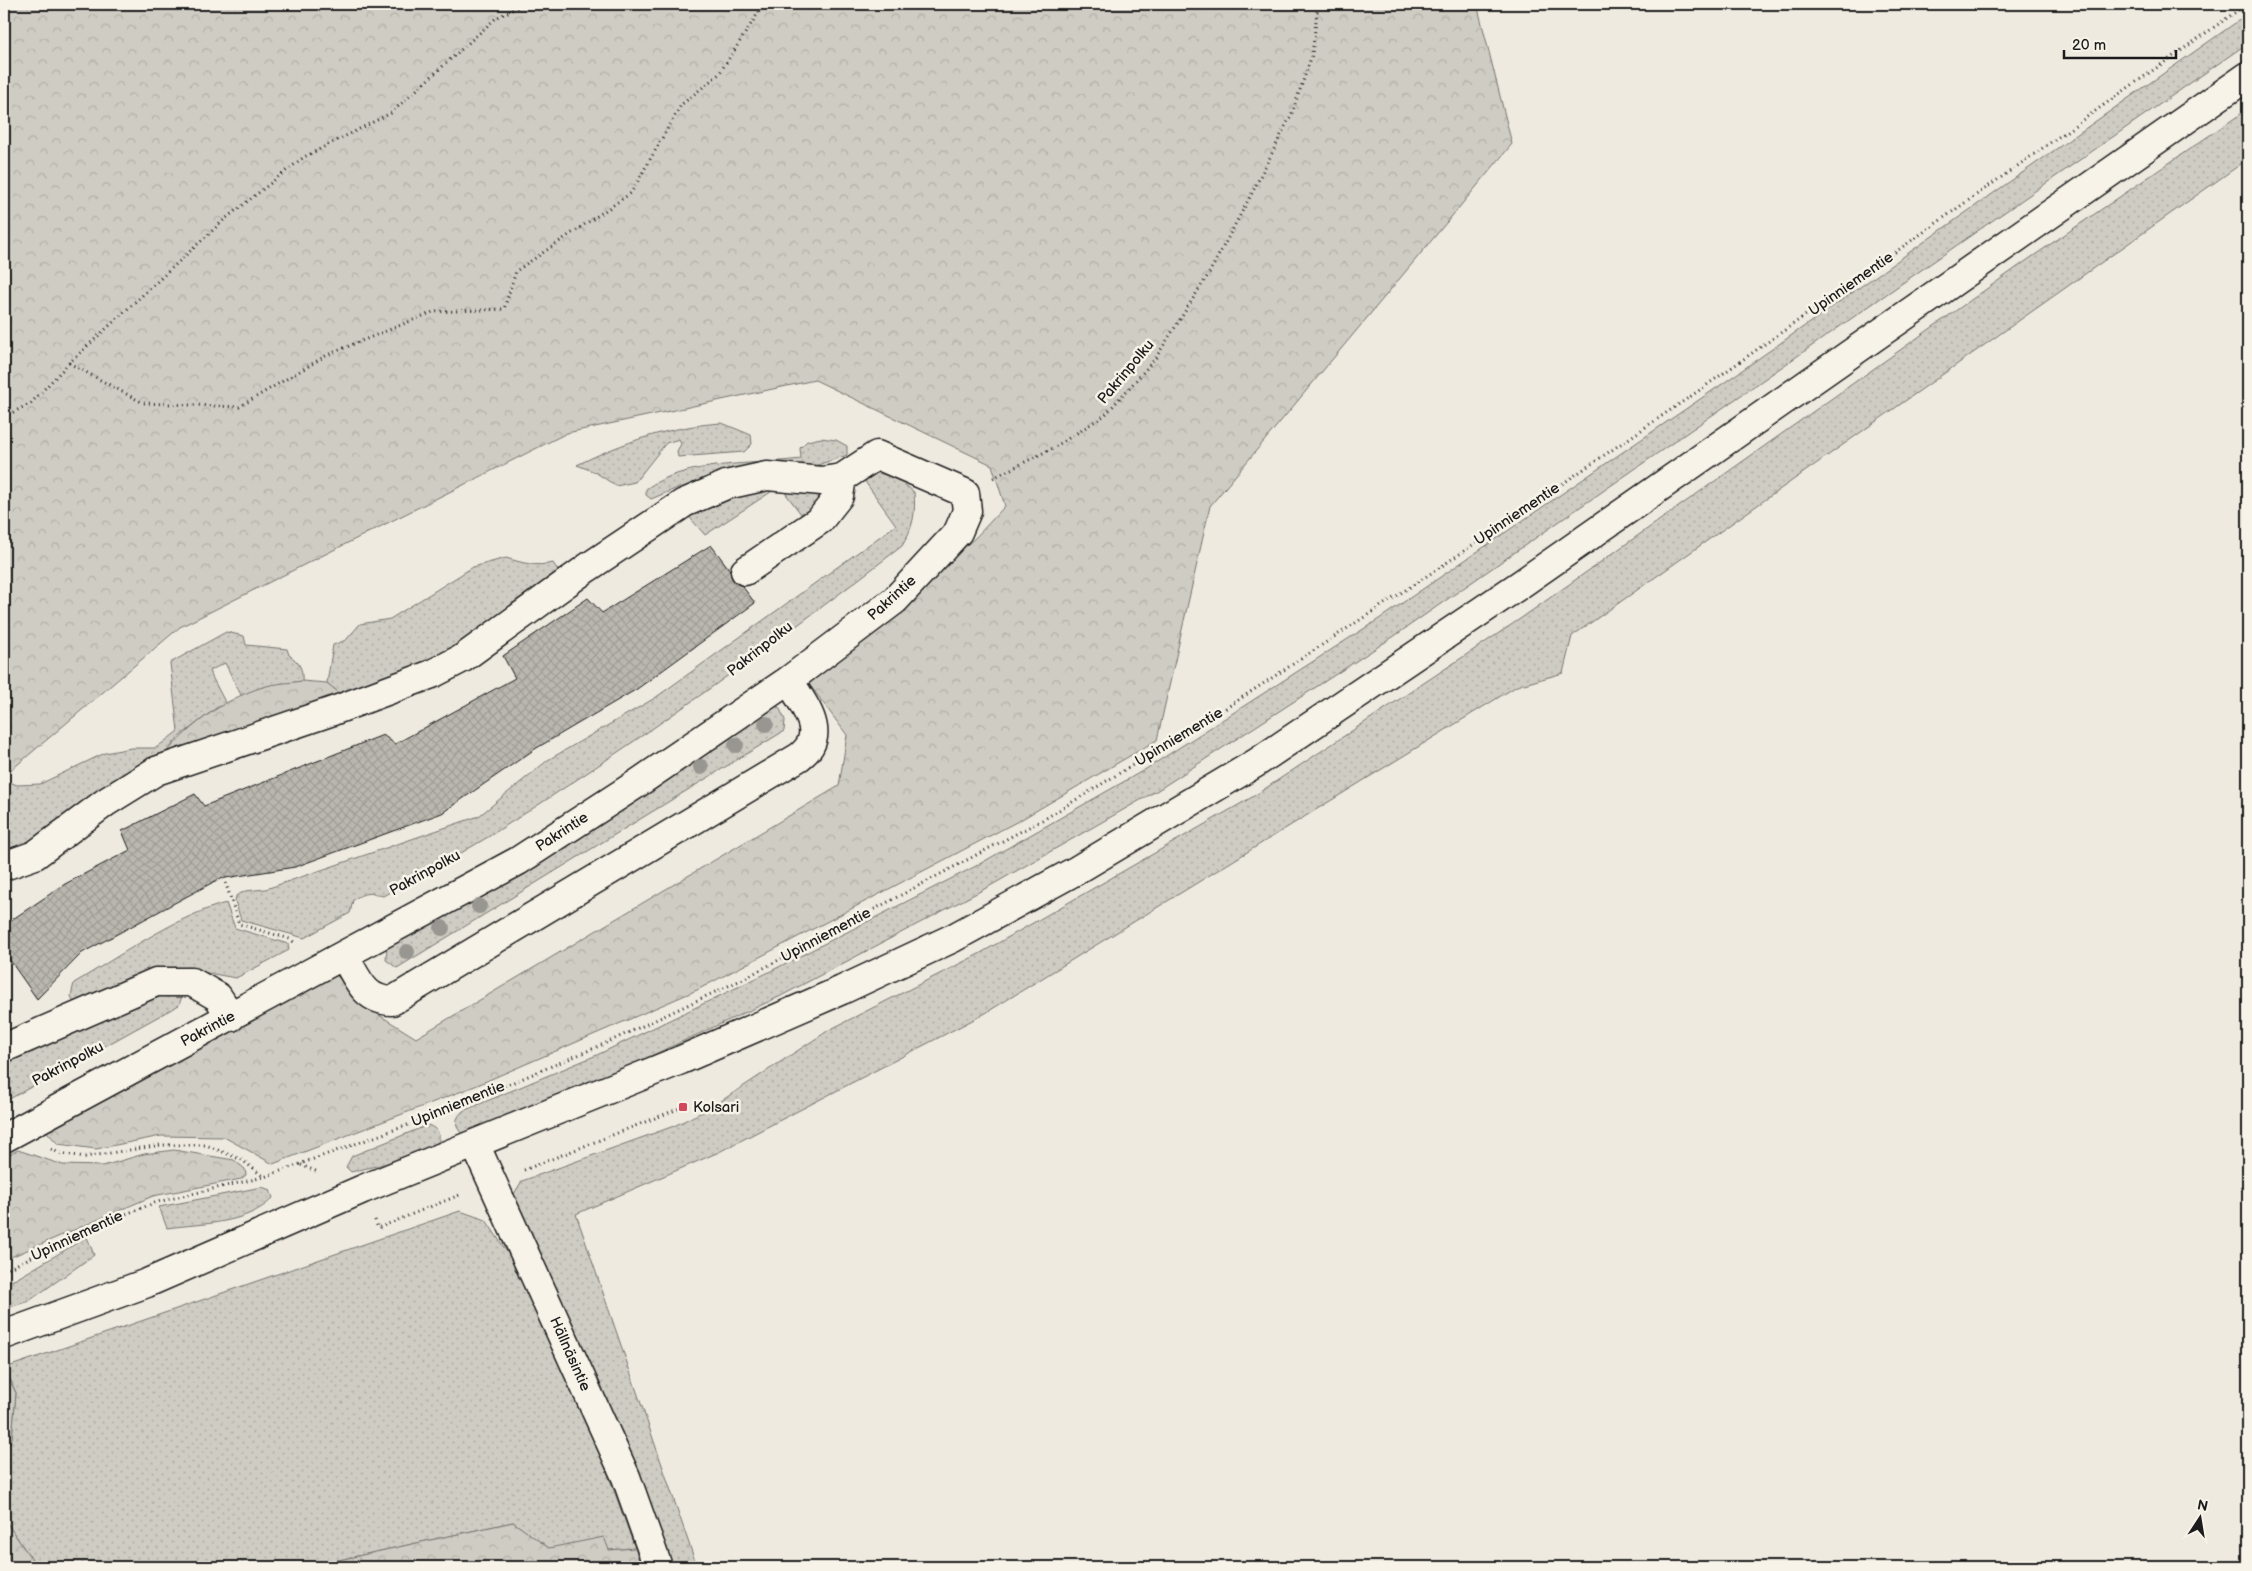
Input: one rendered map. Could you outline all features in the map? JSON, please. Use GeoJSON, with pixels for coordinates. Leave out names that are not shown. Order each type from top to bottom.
{"type":"FeatureCollection","features":[{"type":"Feature","properties":{"kind":"main road"},"geometry":{"type":"LineString","coordinates":[[4,1335],[147,1283],[363,1189],[681,1060],[842,990],[953,938],[1077,870],[1248,768],[1521,584],[2248,76]]}},
{"type":"Feature","properties":{"kind":"main road"},"geometry":{"type":"LineString","coordinates":[[4,866],[35,855],[106,802],[156,771],[340,709],[432,674],[464,658],[604,556],[684,503],[726,485],[767,476],[822,481],[842,478],[877,455],[965,493]]}},
{"type":"Feature","properties":{"kind":"main road"},"geometry":{"type":"LineString","coordinates":[[745,571],[820,520],[839,496],[842,478]]}},
{"type":"Feature","properties":{"kind":"main road","name":"Pakrintie"},"geometry":{"type":"LineString","coordinates":[[15,1132],[518,861],[638,783],[789,680],[895,600],[958,532],[967,511],[965,493]]}},
{"type":"Feature","properties":{"kind":"main road"},"geometry":{"type":"LineString","coordinates":[[344,956],[368,995],[382,1001],[392,1001],[799,757],[810,749],[815,738],[813,723],[789,680]]}},
{"type":"Feature","properties":{"kind":"main road"},"geometry":{"type":"LineString","coordinates":[[4,1048],[156,982],[192,982],[218,997],[231,1016]]}},
{"type":"Feature","properties":{"kind":"main road","name":"Hällnäsintie"},"geometry":{"type":"LineString","coordinates":[[475,1144],[626,1477],[658,1567]]}},
{"type":"Feature","properties":{"kind":"path"},"geometry":{"type":"LineString","coordinates":[[4,417],[31,403],[69,363],[225,219],[304,157],[390,113],[496,18],[524,4]]}},
{"type":"Feature","properties":{"kind":"path"},"geometry":{"type":"LineString","coordinates":[[69,363],[143,403],[239,407],[327,355],[433,312],[504,309],[516,271],[631,193],[681,105],[719,74],[764,4]]}},
{"type":"Feature","properties":{"kind":"path","name":"Pakrinpolku"},"geometry":{"type":"LineString","coordinates":[[965,493],[1053,448],[1105,415],[1155,360],[1208,275],[1292,114],[1312,55],[1318,4]]}},
{"type":"Feature","properties":{"kind":"path","name":"Upinniementie"},"geometry":{"type":"LineString","coordinates":[[4,1271],[84,1230],[157,1202],[264,1177],[438,1114],[604,1044],[743,978],[1046,818],[1223,710],[1436,570],[1694,394],[2248,4]]}},
{"type":"Feature","properties":{"kind":"path"},"geometry":{"type":"LineString","coordinates":[[224,878],[239,924],[290,939]]}},
{"type":"Feature","properties":{"kind":"path"},"geometry":{"type":"LineString","coordinates":[[15,1132],[39,1142],[59,1154],[85,1157],[162,1145],[206,1145],[242,1160],[264,1177]]}},
{"type":"Feature","properties":{"kind":"green space"},"geometry":{"type":"Polygon","coordinates":[[[4,4],[1477,4],[1512,144],[1210,506],[1157,740],[1022,819],[697,990],[475,1086],[273,1164],[224,1137],[161,1136],[96,1149],[58,1144],[46,1131],[336,975],[368,1008],[416,1038],[839,786],[847,735],[809,684],[976,537],[1005,506],[992,465],[815,380],[567,433],[180,627],[4,776],[4,4]]]}},
{"type":"Feature","properties":{"kind":"green space"},"geometry":{"type":"Polygon","coordinates":[[[2248,14],[2248,43],[1393,637],[1158,790],[990,886],[779,997],[605,1077],[466,1137],[459,1131],[457,1121],[463,1111],[597,1055],[767,973],[976,866],[1146,769],[1379,619],[1728,380],[2248,14]]]}},
{"type":"Feature","properties":{"kind":"green space"},"geometry":{"type":"Polygon","coordinates":[[[2248,109],[2248,159],[1572,636],[1563,673],[1517,686],[984,1014],[719,1152],[576,1214],[697,1567],[665,1567],[512,1197],[522,1181],[674,1126],[712,1107],[829,1030],[979,954],[1254,796],[1520,619],[2026,261],[2248,109]]]}},
{"type":"Feature","properties":{"kind":"green space"},"geometry":{"type":"Polygon","coordinates":[[[722,423],[751,435],[752,444],[744,452],[678,457],[677,451],[681,444],[679,439],[666,443],[635,482],[616,486],[595,472],[577,465],[630,442],[684,428],[722,423]]]}},
{"type":"Feature","properties":{"kind":"green space"},"geometry":{"type":"Polygon","coordinates":[[[821,438],[836,440],[847,446],[847,455],[803,470],[689,495],[680,487],[651,499],[646,495],[646,489],[662,480],[700,468],[801,459],[800,448],[807,441],[821,438]]]}},
{"type":"Feature","properties":{"kind":"green space"},"geometry":{"type":"Polygon","coordinates":[[[872,472],[884,474],[914,492],[915,507],[913,520],[902,546],[801,622],[647,733],[541,803],[462,852],[383,896],[364,894],[357,897],[353,900],[350,913],[304,938],[241,920],[235,901],[236,896],[245,891],[266,889],[479,816],[548,760],[655,698],[896,525],[866,483],[865,478],[872,472]]]}},
{"type":"Feature","properties":{"kind":"green space"},"geometry":{"type":"Polygon","coordinates":[[[769,483],[819,494],[822,498],[820,505],[801,514],[780,486],[705,535],[685,512],[769,483]]]}},
{"type":"Feature","properties":{"kind":"green space"},"geometry":{"type":"Polygon","coordinates":[[[506,558],[524,563],[553,563],[562,576],[422,670],[343,696],[327,683],[333,645],[346,640],[360,624],[390,619],[473,567],[506,558]]]}},
{"type":"Feature","properties":{"kind":"green space"},"geometry":{"type":"Polygon","coordinates":[[[226,632],[244,636],[246,645],[287,649],[289,655],[300,666],[302,681],[263,687],[242,697],[225,663],[209,671],[226,704],[216,708],[179,737],[157,763],[68,822],[4,858],[4,780],[17,785],[40,784],[105,753],[131,748],[156,748],[178,731],[170,663],[226,632]]]}},
{"type":"Feature","properties":{"kind":"green space"},"geometry":{"type":"Polygon","coordinates":[[[302,681],[327,683],[343,696],[157,763],[192,727],[232,700],[268,686],[302,681]]]}},
{"type":"Feature","properties":{"kind":"green space"},"geometry":{"type":"Polygon","coordinates":[[[768,705],[779,707],[785,720],[784,731],[397,968],[386,960],[387,947],[768,705]]]}},
{"type":"Feature","properties":{"kind":"green space"},"geometry":{"type":"Polygon","coordinates":[[[226,903],[235,928],[288,944],[289,950],[236,978],[202,972],[77,1010],[71,996],[74,983],[168,927],[207,909],[226,903]]]}},
{"type":"Feature","properties":{"kind":"green space"},"geometry":{"type":"Polygon","coordinates":[[[176,993],[182,996],[179,1005],[4,1102],[4,1059],[157,994],[176,993]]]}},
{"type":"Feature","properties":{"kind":"green space"},"geometry":{"type":"Polygon","coordinates":[[[428,1125],[436,1129],[439,1135],[439,1141],[433,1146],[384,1164],[351,1172],[346,1167],[352,1156],[428,1125]]]}},
{"type":"Feature","properties":{"kind":"green space"},"geometry":{"type":"Polygon","coordinates":[[[18,1150],[63,1165],[103,1166],[144,1154],[174,1150],[234,1160],[245,1169],[246,1175],[241,1179],[153,1196],[4,1260],[4,1157],[18,1150]]]}},
{"type":"Feature","properties":{"kind":"green space"},"geometry":{"type":"Polygon","coordinates":[[[262,1187],[270,1190],[273,1198],[262,1207],[250,1213],[223,1221],[167,1228],[159,1207],[262,1187]]]}},
{"type":"Feature","properties":{"kind":"green space"},"geometry":{"type":"Polygon","coordinates":[[[460,1211],[486,1220],[520,1272],[586,1414],[635,1548],[558,1555],[513,1522],[307,1567],[37,1567],[4,1519],[4,1453],[12,1438],[16,1393],[5,1368],[460,1211]]]}},
{"type":"Feature","properties":{"kind":"green space"},"geometry":{"type":"Polygon","coordinates":[[[87,1237],[94,1255],[29,1301],[4,1309],[4,1283],[16,1279],[87,1237]]]}},
{"type":"Feature","properties":{"kind":"green space"},"geometry":{"type":"Polygon","coordinates":[[[4,1368],[16,1393],[12,1438],[4,1453],[4,1368]]]}},
{"type":"Feature","properties":{"kind":"green space"},"geometry":{"type":"Polygon","coordinates":[[[4,1519],[37,1567],[4,1567],[4,1519]]]}},
{"type":"Feature","properties":{"kind":"green space"},"geometry":{"type":"Polygon","coordinates":[[[513,1522],[549,1548],[604,1537],[609,1550],[635,1548],[641,1567],[307,1567],[513,1522]]]}},
{"type":"Feature","properties":{"kind":"building"},"geometry":{"type":"Polygon","coordinates":[[[711,545],[755,603],[637,689],[535,749],[442,813],[295,867],[219,879],[82,953],[37,999],[4,952],[4,925],[65,884],[130,850],[122,831],[195,794],[204,806],[383,735],[395,744],[515,678],[503,656],[588,598],[602,613],[711,545]]]}},
{"type":"Feature","properties":{"kind":"place","name":"Kolsari"},"geometry":{"type":"Point","coordinates":[683,1107]}}]}
